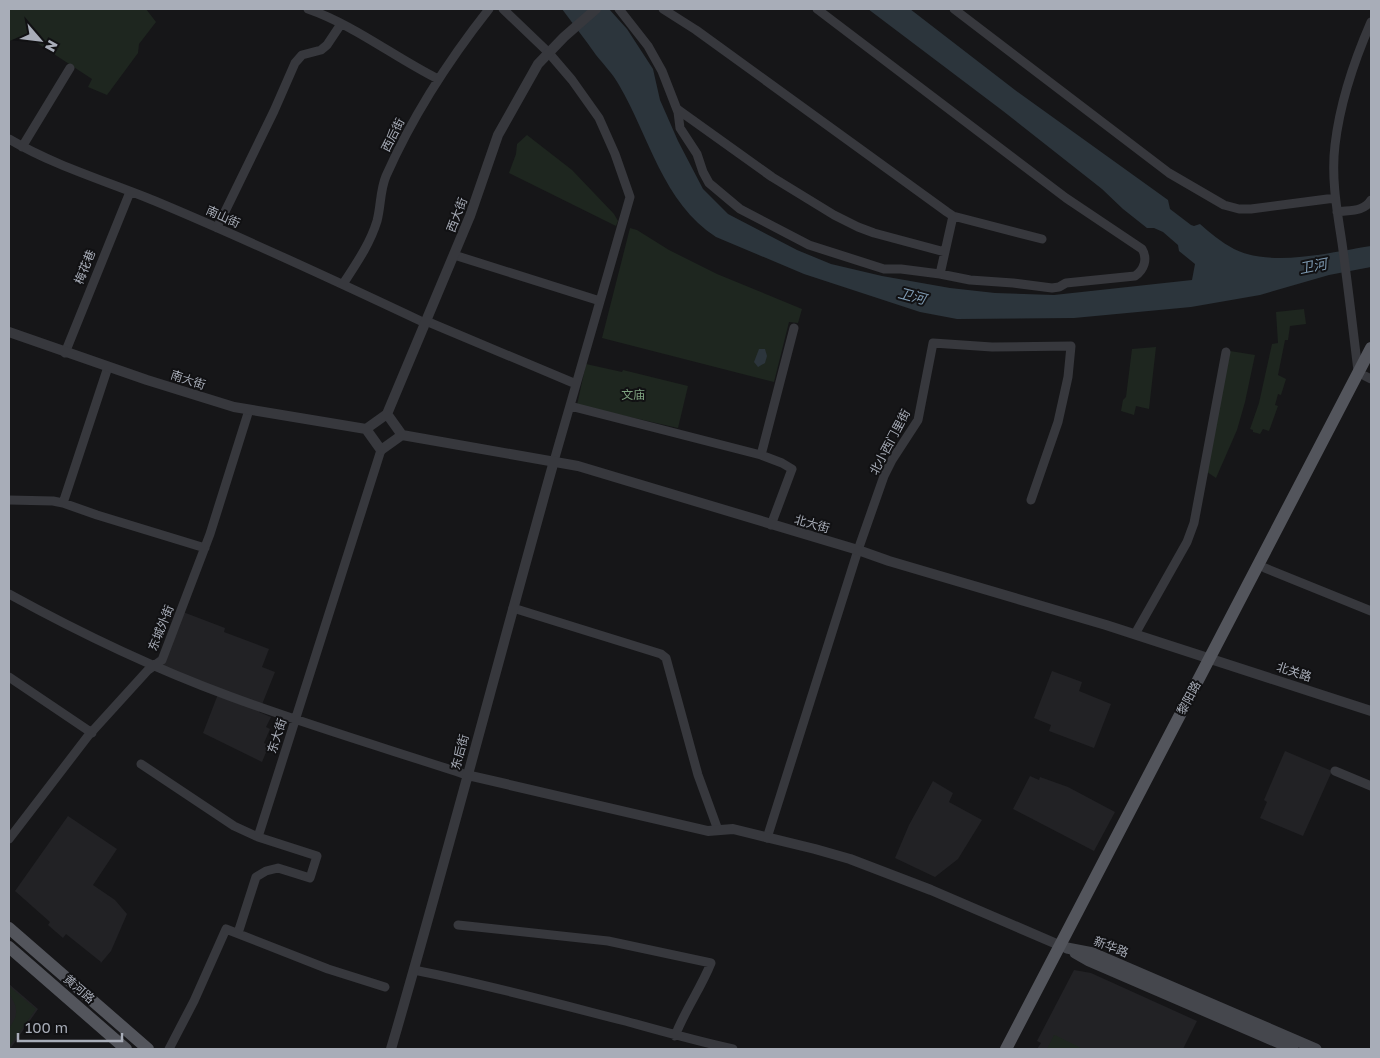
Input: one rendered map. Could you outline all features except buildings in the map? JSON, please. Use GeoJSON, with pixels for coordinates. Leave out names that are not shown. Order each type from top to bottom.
{"type":"FeatureCollection","features":[{"type":"Feature","properties":{"kind":"main road","name":"黎阳路"},"geometry":{"type":"LineString","coordinates":[[1015,1049],[1064,947],[1213,659],[1365,376],[1371,348]]}},
{"type":"Feature","properties":{"kind":"main road","name":"黎阳路"},"geometry":{"type":"LineString","coordinates":[[1213,659],[1265,568],[1371,364]]}},
{"type":"Feature","properties":{"kind":"main road","name":"黄河路"},"geometry":{"type":"LineString","coordinates":[[9,928],[148,1049]]}},
{"type":"Feature","properties":{"kind":"main road","name":"黄河路"},"geometry":{"type":"LineString","coordinates":[[9,947],[126,1049]]}},
{"type":"Feature","properties":{"kind":"main road","name":"黎阳路"},"geometry":{"type":"LineString","coordinates":[[1006,1049],[1064,947]]}},
{"type":"Feature","properties":{"kind":"main road","name":"新华路"},"geometry":{"type":"LineString","coordinates":[[1064,947],[1089,961],[1294,1049]]}},
{"type":"Feature","properties":{"kind":"main road","name":"新华路"},"geometry":{"type":"LineString","coordinates":[[1064,947],[1093,953],[1316,1049]]}},
{"type":"Feature","properties":{"kind":"street"},"geometry":{"type":"LineString","coordinates":[[308,9],[330,17],[438,79]]}},
{"type":"Feature","properties":{"kind":"street","name":"西后街"},"geometry":{"type":"LineString","coordinates":[[344,284],[371,238],[377,221],[385,179],[406,133],[459,47],[490,9]]}},
{"type":"Feature","properties":{"kind":"street"},"geometry":{"type":"LineString","coordinates":[[503,9],[548,52],[572,80],[599,118],[629,189],[630,197],[554,460]]}},
{"type":"Feature","properties":{"kind":"street","name":"西大街"},"geometry":{"type":"LineString","coordinates":[[387,414],[470,216],[498,136],[538,64],[548,52],[596,9]]}},
{"type":"Feature","properties":{"kind":"street"},"geometry":{"type":"LineString","coordinates":[[619,9],[653,54],[662,71],[676,109],[680,128],[696,154],[709,183],[740,209],[809,246],[884,269],[900,269],[970,280],[1059,288],[1066,283],[1135,276],[1140,272],[1145,263],[1145,253],[1142,249],[1066,198],[817,9]]}},
{"type":"Feature","properties":{"kind":"street"},"geometry":{"type":"LineString","coordinates":[[663,9],[696,30],[882,166],[954,216],[1042,239]]}},
{"type":"Feature","properties":{"kind":"street"},"geometry":{"type":"LineString","coordinates":[[954,9],[1169,173],[1224,205],[1239,209],[1251,209],[1335,198]]}},
{"type":"Feature","properties":{"kind":"street"},"geometry":{"type":"LineString","coordinates":[[1365,376],[1335,198],[1334,146],[1355,58],[1371,22]]}},
{"type":"Feature","properties":{"kind":"street"},"geometry":{"type":"LineString","coordinates":[[217,228],[270,119],[295,62],[302,55],[322,50],[341,24]]}},
{"type":"Feature","properties":{"kind":"street"},"geometry":{"type":"LineString","coordinates":[[22,147],[70,68]]}},
{"type":"Feature","properties":{"kind":"street"},"geometry":{"type":"LineString","coordinates":[[676,109],[772,177],[834,215],[874,233],[945,252]]}},
{"type":"Feature","properties":{"kind":"street","name":"南山街"},"geometry":{"type":"LineString","coordinates":[[9,139],[76,172],[217,228],[425,322],[576,384]]}},
{"type":"Feature","properties":{"kind":"street","name":"梅花巷"},"geometry":{"type":"LineString","coordinates":[[65,353],[130,192]]}},
{"type":"Feature","properties":{"kind":"street"},"geometry":{"type":"LineString","coordinates":[[1337,212],[1361,209],[1367,206],[1371,200]]}},
{"type":"Feature","properties":{"kind":"street"},"geometry":{"type":"LineString","coordinates":[[940,274],[954,216]]}},
{"type":"Feature","properties":{"kind":"street"},"geometry":{"type":"LineString","coordinates":[[454,256],[600,301]]}},
{"type":"Feature","properties":{"kind":"street"},"geometry":{"type":"LineString","coordinates":[[761,455],[794,328]]}},
{"type":"Feature","properties":{"kind":"street","name":"南大街"},"geometry":{"type":"LineString","coordinates":[[9,332],[65,353],[199,397],[249,410],[366,429]]}},
{"type":"Feature","properties":{"kind":"street","name":"北小西门里街"},"geometry":{"type":"LineString","coordinates":[[767,838],[858,550],[884,476],[918,420],[933,344],[992,347],[1070,346],[1068,378],[1058,422],[1031,500]]}},
{"type":"Feature","properties":{"kind":"street"},"geometry":{"type":"LineString","coordinates":[[1135,634],[1187,542],[1194,523],[1226,352]]}},
{"type":"Feature","properties":{"kind":"street"},"geometry":{"type":"LineString","coordinates":[[63,503],[108,367]]}},
{"type":"Feature","properties":{"kind":"street"},"geometry":{"type":"LineString","coordinates":[[570,406],[761,455],[786,465],[792,469],[771,525]]}},
{"type":"Feature","properties":{"kind":"street","name":"东城外街"},"geometry":{"type":"LineString","coordinates":[[9,840],[92,733],[148,670],[162,660],[205,548],[249,410]]}},
{"type":"Feature","properties":{"kind":"street"},"geometry":{"type":"LineString","coordinates":[[387,414],[402,435],[381,450],[366,429],[387,414]]}},
{"type":"Feature","properties":{"kind":"street","name":"北大街"},"geometry":{"type":"LineString","coordinates":[[402,435],[554,460],[604,473],[1213,659]]}},
{"type":"Feature","properties":{"kind":"street","name":"东大街"},"geometry":{"type":"LineString","coordinates":[[258,837],[381,450]]}},
{"type":"Feature","properties":{"kind":"street","name":"东后街"},"geometry":{"type":"LineString","coordinates":[[391,1049],[554,460]]}},
{"type":"Feature","properties":{"kind":"street"},"geometry":{"type":"LineString","coordinates":[[9,500],[63,503],[205,548]]}},
{"type":"Feature","properties":{"kind":"street"},"geometry":{"type":"LineString","coordinates":[[1265,568],[1371,611]]}},
{"type":"Feature","properties":{"kind":"street"},"geometry":{"type":"LineString","coordinates":[[9,594],[44,613],[155,666],[230,697],[295,719],[467,774],[708,831],[733,829],[815,849],[867,865],[931,890],[1064,947]]}},
{"type":"Feature","properties":{"kind":"street"},"geometry":{"type":"LineString","coordinates":[[513,608],[661,654],[666,658],[698,776],[718,830]]}},
{"type":"Feature","properties":{"kind":"street","name":"北关路"},"geometry":{"type":"LineString","coordinates":[[1213,659],[1371,711]]}},
{"type":"Feature","properties":{"kind":"street"},"geometry":{"type":"LineString","coordinates":[[9,677],[92,733]]}},
{"type":"Feature","properties":{"kind":"street"},"geometry":{"type":"LineString","coordinates":[[141,764],[234,826],[258,837],[317,856],[310,878],[278,868],[266,870],[256,877],[238,933]]}},
{"type":"Feature","properties":{"kind":"street"},"geometry":{"type":"LineString","coordinates":[[1335,771],[1371,786]]}},
{"type":"Feature","properties":{"kind":"street"},"geometry":{"type":"LineString","coordinates":[[458,925],[608,941],[711,963],[705,978],[681,1020],[675,1036]]}},
{"type":"Feature","properties":{"kind":"street"},"geometry":{"type":"LineString","coordinates":[[169,1049],[194,1001],[226,929],[328,969],[385,987]]}},
{"type":"Feature","properties":{"kind":"street"},"geometry":{"type":"LineString","coordinates":[[414,970],[472,982],[675,1036],[732,1049]]}},
{"type":"Feature","properties":{"kind":"shaded area"},"geometry":{"type":"Polygon","coordinates":[[[183,612],[225,628],[224,632],[269,649],[262,667],[275,672],[259,712],[271,717],[266,727],[270,729],[264,743],[269,745],[262,762],[203,733],[220,689],[163,667],[183,612]]]}},
{"type":"Feature","properties":{"kind":"shaded area"},"geometry":{"type":"Polygon","coordinates":[[[1052,671],[1082,682],[1079,691],[1111,704],[1094,748],[1049,731],[1051,725],[1034,718],[1052,671]]]}},
{"type":"Feature","properties":{"kind":"shaded area"},"geometry":{"type":"Polygon","coordinates":[[[1285,751],[1332,771],[1303,836],[1260,818],[1267,802],[1264,800],[1285,751]]]}},
{"type":"Feature","properties":{"kind":"shaded area"},"geometry":{"type":"Polygon","coordinates":[[[1030,776],[1039,780],[1040,777],[1068,787],[1115,812],[1094,851],[1013,809],[1030,776]]]}},
{"type":"Feature","properties":{"kind":"shaded area"},"geometry":{"type":"Polygon","coordinates":[[[933,781],[953,793],[949,802],[982,820],[958,859],[935,877],[895,858],[909,825],[933,781]]]}},
{"type":"Feature","properties":{"kind":"shaded area"},"geometry":{"type":"Polygon","coordinates":[[[68,816],[117,849],[93,885],[115,900],[127,914],[111,951],[100,964],[101,962],[66,934],[63,938],[48,925],[50,922],[15,891],[68,816]]]}},
{"type":"Feature","properties":{"kind":"shaded area"},"geometry":{"type":"Polygon","coordinates":[[[1074,970],[1091,973],[1197,1021],[1183,1049],[1037,1049],[1041,1043],[1037,1041],[1074,970]]]}},
{"type":"Feature","properties":{"kind":"shaded area"},"geometry":{"type":"Polygon","coordinates":[[[9,984],[38,1009],[10,1049],[9,1049],[9,984]]]}},
{"type":"Feature","properties":{"kind":"green space"},"geometry":{"type":"Polygon","coordinates":[[[9,9],[146,9],[156,22],[139,44],[138,53],[107,95],[88,87],[92,79],[31,39],[23,37],[9,41],[9,9]]]}},
{"type":"Feature","properties":{"kind":"green space"},"geometry":{"type":"Polygon","coordinates":[[[527,135],[572,170],[614,214],[618,221],[616,226],[509,173],[516,154],[517,144],[527,135]]]}},
{"type":"Feature","properties":{"kind":"green space"},"geometry":{"type":"Polygon","coordinates":[[[630,228],[637,230],[669,250],[717,274],[802,309],[798,323],[789,322],[774,382],[602,338],[630,228]]]}},
{"type":"Feature","properties":{"kind":"green space"},"geometry":{"type":"Polygon","coordinates":[[[1304,309],[1306,324],[1290,326],[1288,340],[1285,340],[1278,375],[1286,379],[1281,395],[1278,394],[1275,405],[1278,406],[1269,431],[1263,429],[1260,434],[1253,432],[1250,429],[1259,403],[1272,344],[1278,343],[1276,312],[1304,309]]]}},
{"type":"Feature","properties":{"kind":"green space"},"geometry":{"type":"Polygon","coordinates":[[[1156,347],[1149,409],[1136,406],[1134,415],[1121,411],[1123,400],[1126,397],[1132,349],[1156,347]]]}},
{"type":"Feature","properties":{"kind":"green space"},"geometry":{"type":"Polygon","coordinates":[[[1230,351],[1255,355],[1237,430],[1216,478],[1207,472],[1230,351]]]}},
{"type":"Feature","properties":{"kind":"green space","name":"文庙"},"geometry":{"type":"Polygon","coordinates":[[[586,364],[622,372],[623,370],[688,386],[678,428],[577,405],[586,364]]]}},
{"type":"Feature","properties":{"kind":"green space"},"geometry":{"type":"Polygon","coordinates":[[[9,986],[36,1009],[9,1047],[9,1031],[16,1013],[9,986]]]}},
{"type":"Feature","properties":{"kind":"green space"},"geometry":{"type":"Polygon","coordinates":[[[1054,1035],[1057,1036],[1081,1048],[1047,1049],[1054,1035]]]}},
{"type":"Feature","properties":{"kind":"water","name":"卫河"},"geometry":{"type":"Polygon","coordinates":[[[562,9],[609,9],[627,29],[653,69],[660,100],[678,141],[703,189],[728,214],[797,250],[831,264],[882,276],[950,288],[995,293],[1054,295],[1192,280],[1195,264],[1179,251],[1178,245],[1163,232],[1154,228],[1147,228],[1102,189],[1003,111],[868,9],[910,9],[1015,90],[1168,200],[1170,209],[1191,225],[1200,224],[1234,249],[1249,255],[1266,257],[1302,257],[1371,246],[1371,267],[1329,275],[1260,295],[1191,307],[1074,318],[957,319],[920,312],[804,274],[716,237],[698,223],[670,187],[617,81],[562,9]]]}},
{"type":"Feature","properties":{"kind":"water"},"geometry":{"type":"Polygon","coordinates":[[[759,349],[765,349],[767,356],[765,363],[758,367],[754,362],[759,349]]]}}]}
